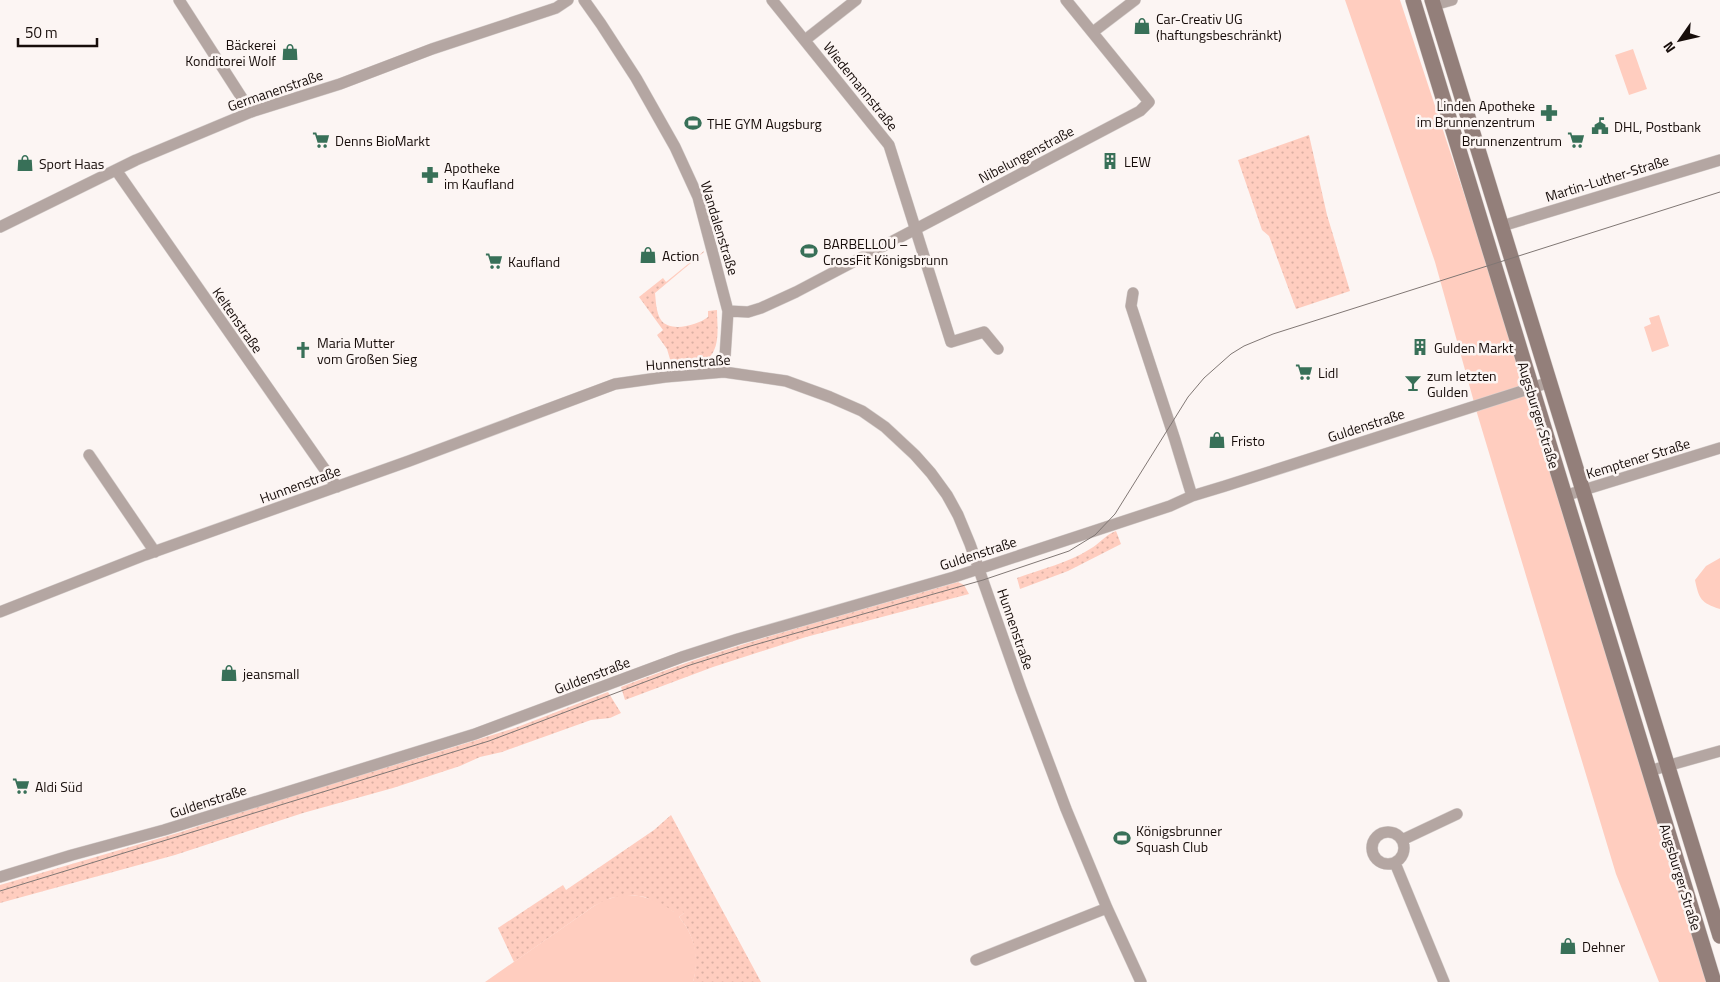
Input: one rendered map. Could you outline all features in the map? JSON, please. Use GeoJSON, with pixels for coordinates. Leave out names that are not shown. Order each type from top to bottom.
{"type":"FeatureCollection","features":[{"type":"Feature","properties":{"kind":"street"},"geometry":{"type":"LineString","coordinates":[[179,0],[251,112]]}},
{"type":"Feature","properties":{"kind":"street","name":"Germanenstraße"},"geometry":{"type":"LineString","coordinates":[[0,227],[116,170],[251,112],[340,84],[432,49],[556,8],[568,0]]}},
{"type":"Feature","properties":{"kind":"street","name":"Wandalenstraße"},"geometry":{"type":"LineString","coordinates":[[584,0],[636,78],[675,147],[698,197],[728,312],[724,372]]}},
{"type":"Feature","properties":{"kind":"street","name":"Wiedemannstraße"},"geometry":{"type":"LineString","coordinates":[[772,0],[889,145],[915,230]]}},
{"type":"Feature","properties":{"kind":"street"},"geometry":{"type":"LineString","coordinates":[[805,40],[856,0]]}},
{"type":"Feature","properties":{"kind":"street"},"geometry":{"type":"LineString","coordinates":[[1066,0],[1093,32],[1135,0]]}},
{"type":"Feature","properties":{"kind":"street","name":"Augsburger Straße"},"geometry":{"type":"LineString","coordinates":[[1413,0],[1530,388],[1714,982]]}},
{"type":"Feature","properties":{"kind":"street"},"geometry":{"type":"LineString","coordinates":[[1433,3],[1452,0]]}},
{"type":"Feature","properties":{"kind":"street","name":"Augsburger Straße"},"geometry":{"type":"LineString","coordinates":[[1433,3],[1720,936]]}},
{"type":"Feature","properties":{"kind":"street","name":"Nibelungenstraße"},"geometry":{"type":"LineString","coordinates":[[728,312],[748,312],[796,292],[1140,111],[1149,102],[1093,32]]}},
{"type":"Feature","properties":{"kind":"street","name":"Martin-Luther-Straße"},"geometry":{"type":"LineString","coordinates":[[1502,226],[1720,160]]}},
{"type":"Feature","properties":{"kind":"street","name":"Keltenstraße"},"geometry":{"type":"LineString","coordinates":[[116,170],[337,487]]}},
{"type":"Feature","properties":{"kind":"street"},"geometry":{"type":"LineString","coordinates":[[915,230],[951,342],[984,332],[998,349]]}},
{"type":"Feature","properties":{"kind":"street"},"geometry":{"type":"LineString","coordinates":[[1133,293],[1131,306],[1192,496]]}},
{"type":"Feature","properties":{"kind":"street","name":"Hunnenstraße"},"geometry":{"type":"LineString","coordinates":[[0,612],[156,552],[615,384],[724,372],[786,381],[830,397],[862,412],[885,428],[915,455],[947,495],[958,515],[1066,809],[1107,908],[1141,982]]}},
{"type":"Feature","properties":{"kind":"street","name":"Guldenstraße"},"geometry":{"type":"LineString","coordinates":[[0,877],[164,830],[475,734],[738,638],[978,569],[1170,506],[1192,496],[1550,382]]}},
{"type":"Feature","properties":{"kind":"street","name":"Kemptener Straße"},"geometry":{"type":"LineString","coordinates":[[1564,496],[1720,448]]}},
{"type":"Feature","properties":{"kind":"street"},"geometry":{"type":"LineString","coordinates":[[89,456],[156,552]]}},
{"type":"Feature","properties":{"kind":"street"},"geometry":{"type":"LineString","coordinates":[[1649,771],[1720,751]]}},
{"type":"Feature","properties":{"kind":"street"},"geometry":{"type":"LineString","coordinates":[[1402,840],[1457,814]]}},
{"type":"Feature","properties":{"kind":"street"},"geometry":{"type":"LineString","coordinates":[[1384,832],[1394,833],[1402,840],[1404,851],[1395,863],[1384,864],[1375,858],[1371,848],[1372,842],[1379,834],[1384,832]]}},
{"type":"Feature","properties":{"kind":"street"},"geometry":{"type":"LineString","coordinates":[[1395,863],[1444,982]]}},
{"type":"Feature","properties":{"kind":"street"},"geometry":{"type":"LineString","coordinates":[[976,960],[1107,908]]}},
{"type":"Feature","properties":{"kind":"shaded area"},"geometry":{"type":"Polygon","coordinates":[[[1345,0],[1400,0],[1477,233],[1708,982],[1659,982],[1616,874],[1477,413],[1435,262],[1345,0]]]}},
{"type":"Feature","properties":{"kind":"shaded area"},"geometry":{"type":"Polygon","coordinates":[[[1633,49],[1647,89],[1629,95],[1615,55],[1633,49]]]}},
{"type":"Feature","properties":{"kind":"shaded area"},"geometry":{"type":"Polygon","coordinates":[[[1309,135],[1327,215],[1350,291],[1296,309],[1269,236],[1262,230],[1238,160],[1309,135]]]}},
{"type":"Feature","properties":{"kind":"shaded area"},"geometry":{"type":"Polygon","coordinates":[[[704,251],[655,293],[656,303],[661,320],[665,324],[677,327],[698,323],[708,317],[708,311],[717,310],[718,333],[715,349],[704,364],[672,366],[667,349],[657,335],[663,330],[639,297],[663,278],[666,282],[704,251]]]}},
{"type":"Feature","properties":{"kind":"shaded area"},"geometry":{"type":"Polygon","coordinates":[[[1659,315],[1669,346],[1652,352],[1644,327],[1651,324],[1649,318],[1659,315]]]}},
{"type":"Feature","properties":{"kind":"shaded area"},"geometry":{"type":"Polygon","coordinates":[[[1116,531],[1121,544],[1068,571],[1020,589],[1017,578],[1073,558],[1116,531]]]}},
{"type":"Feature","properties":{"kind":"shaded area"},"geometry":{"type":"Polygon","coordinates":[[[1720,558],[1720,609],[1709,605],[1702,599],[1695,580],[1706,566],[1720,558]]]}},
{"type":"Feature","properties":{"kind":"shaded area"},"geometry":{"type":"Polygon","coordinates":[[[958,582],[964,585],[969,594],[806,637],[713,667],[625,700],[621,687],[662,671],[788,631],[958,582]]]}},
{"type":"Feature","properties":{"kind":"shaded area"},"geometry":{"type":"Polygon","coordinates":[[[608,692],[621,713],[610,718],[591,720],[393,788],[303,813],[175,855],[0,903],[0,885],[181,832],[264,804],[515,728],[608,692]]]}},
{"type":"Feature","properties":{"kind":"shaded area"},"geometry":{"type":"Polygon","coordinates":[[[671,815],[761,982],[693,982],[696,965],[694,948],[689,932],[679,917],[684,913],[674,912],[645,897],[632,895],[611,898],[594,906],[514,962],[498,928],[563,885],[566,890],[654,830],[671,815]]]}},
{"type":"Feature","properties":{"kind":"shaded area"},"geometry":{"type":"Polygon","coordinates":[[[622,895],[650,899],[674,912],[680,908],[684,913],[679,917],[689,932],[695,948],[696,965],[693,982],[485,982],[594,906],[605,900],[622,895]]]}},
{"type":"Feature","properties":{"kind":"tram line"},"geometry":{"type":"LineString","coordinates":[[0,891],[489,741],[687,666],[747,647],[983,580],[1069,551],[1095,535],[1115,514],[1188,397],[1204,378],[1231,354],[1244,346],[1273,334],[1720,192]]}},
{"type":"Feature","properties":{"kind":"place","name":"Car-Creativ UG (haftungsbeschränkt)"},"geometry":{"type":"Point","coordinates":[1142,26]}},
{"type":"Feature","properties":{"kind":"place","name":"Bäckerei Konditorei Wolf"},"geometry":{"type":"Point","coordinates":[290,52]}},
{"type":"Feature","properties":{"kind":"place","name":"Linden Apotheke im Brunnenzentrum"},"geometry":{"type":"Point","coordinates":[1549,113]}},
{"type":"Feature","properties":{"kind":"place","name":"THE GYM Augsburg"},"geometry":{"type":"Point","coordinates":[693,123]}},
{"type":"Feature","properties":{"kind":"place","name":"DHL, Postbank"},"geometry":{"type":"Point","coordinates":[1600,126]}},
{"type":"Feature","properties":{"kind":"place","name":"Denns BioMarkt"},"geometry":{"type":"Point","coordinates":[321,140]}},
{"type":"Feature","properties":{"kind":"place","name":"Brunnenzentrum"},"geometry":{"type":"Point","coordinates":[1576,140]}},
{"type":"Feature","properties":{"kind":"place","name":"LEW"},"geometry":{"type":"Point","coordinates":[1110,161]}},
{"type":"Feature","properties":{"kind":"place","name":"Sport Haas"},"geometry":{"type":"Point","coordinates":[25,163]}},
{"type":"Feature","properties":{"kind":"place","name":"Apotheke im Kaufland"},"geometry":{"type":"Point","coordinates":[430,175]}},
{"type":"Feature","properties":{"kind":"place","name":"BARBELLOU – CrossFit Königsbrunn"},"geometry":{"type":"Point","coordinates":[809,251]}},
{"type":"Feature","properties":{"kind":"place","name":"Action"},"geometry":{"type":"Point","coordinates":[648,255]}},
{"type":"Feature","properties":{"kind":"place","name":"Kaufland"},"geometry":{"type":"Point","coordinates":[494,261]}},
{"type":"Feature","properties":{"kind":"place","name":"Gulden Markt"},"geometry":{"type":"Point","coordinates":[1420,347]}},
{"type":"Feature","properties":{"kind":"place","name":"Maria Mutter vom Großen Sieg"},"geometry":{"type":"Point","coordinates":[303,350]}},
{"type":"Feature","properties":{"kind":"place","name":"Lidl"},"geometry":{"type":"Point","coordinates":[1304,372]}},
{"type":"Feature","properties":{"kind":"place","name":"zum letzten Gulden"},"geometry":{"type":"Point","coordinates":[1413,383]}},
{"type":"Feature","properties":{"kind":"place","name":"Fristo"},"geometry":{"type":"Point","coordinates":[1217,440]}},
{"type":"Feature","properties":{"kind":"place","name":"jeansmall"},"geometry":{"type":"Point","coordinates":[229,673]}},
{"type":"Feature","properties":{"kind":"place","name":"Aldi Süd"},"geometry":{"type":"Point","coordinates":[21,786]}},
{"type":"Feature","properties":{"kind":"place","name":"Königsbrunner Squash Club"},"geometry":{"type":"Point","coordinates":[1122,838]}},
{"type":"Feature","properties":{"kind":"place","name":"Dehner"},"geometry":{"type":"Point","coordinates":[1568,946]}}]}
